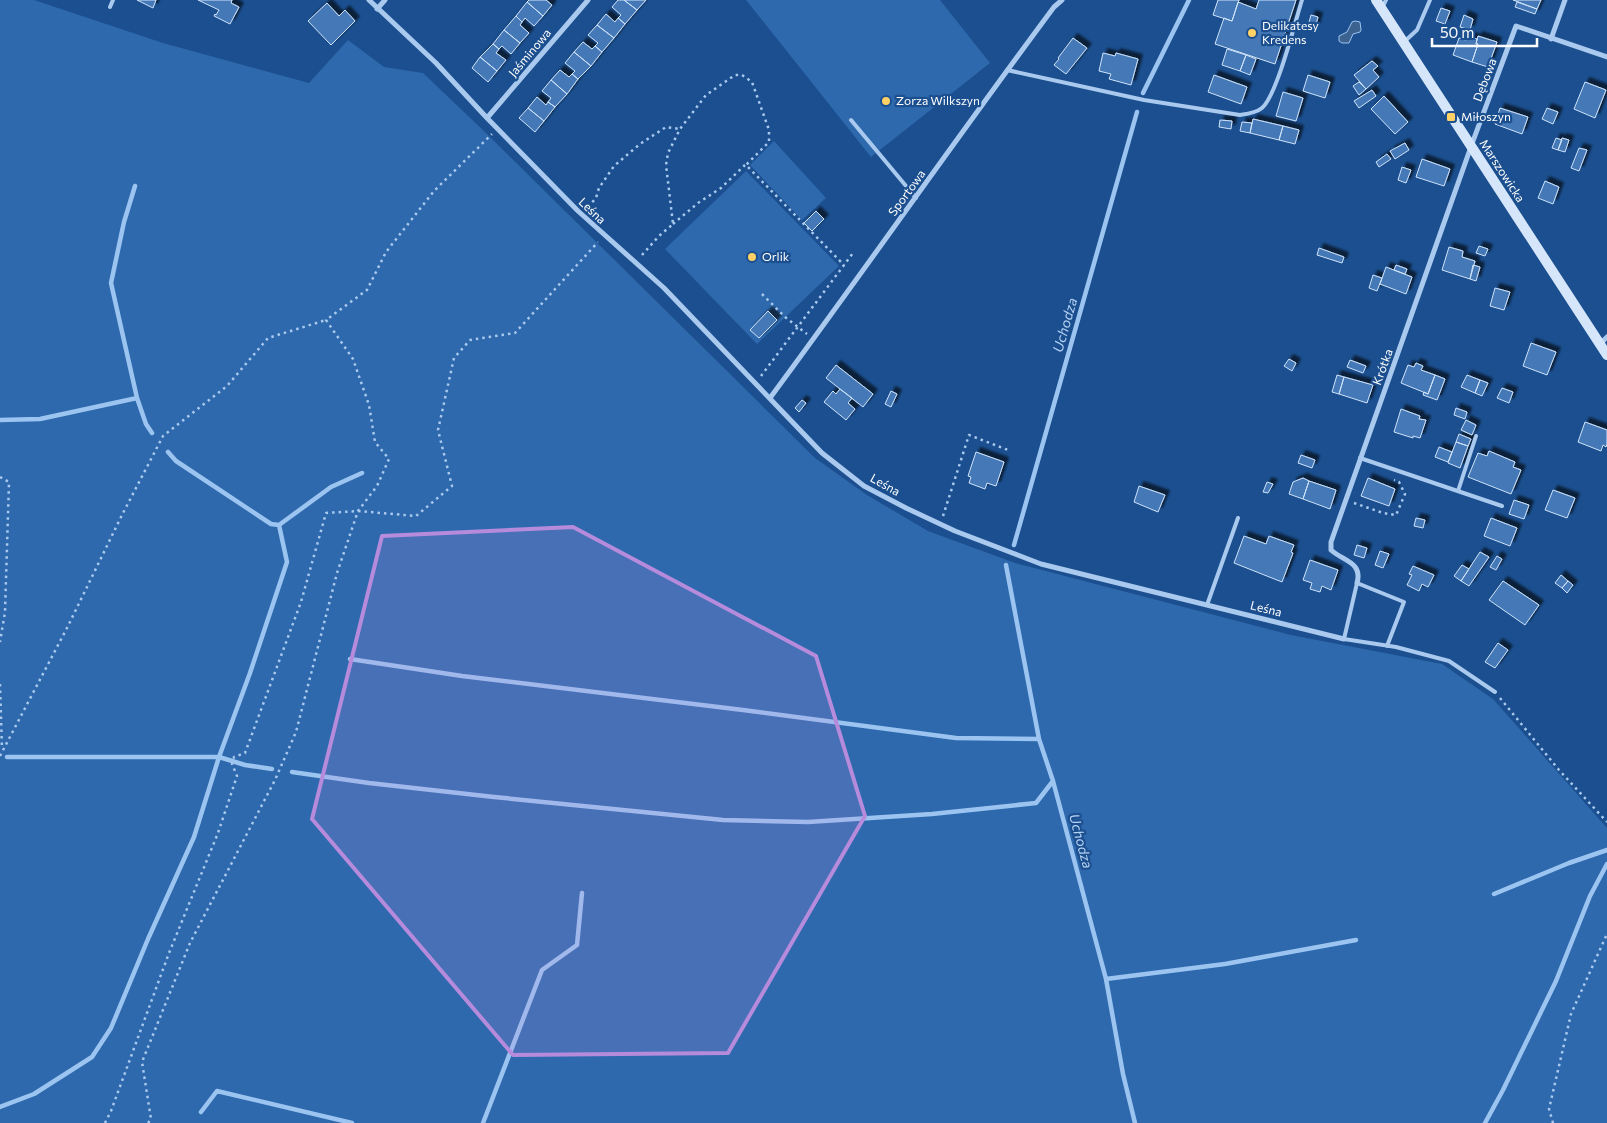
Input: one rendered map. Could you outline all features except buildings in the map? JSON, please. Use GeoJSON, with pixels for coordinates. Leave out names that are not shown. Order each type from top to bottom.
{"type":"FeatureCollection","features":[{"type":"Feature","properties":{"kind":"street","name":"Leśna"},"geometry":{"type":"LineString","coordinates":[[368,0],[436,62],[487,118],[581,214],[664,288],[822,453],[864,486],[940,524],[1041,564],[1344,639]]}},
{"type":"Feature","properties":{"kind":"street"},"geometry":{"type":"LineString","coordinates":[[377,9],[385,0]]}},
{"type":"Feature","properties":{"kind":"street","name":"Jaśminowa"},"geometry":{"type":"LineString","coordinates":[[487,118],[588,0]]}},
{"type":"Feature","properties":{"kind":"street","name":"Sportowa"},"geometry":{"type":"LineString","coordinates":[[770,398],[1007,70],[1054,7],[1062,0]]}},
{"type":"Feature","properties":{"kind":"street"},"geometry":{"type":"LineString","coordinates":[[1551,39],[1565,0]]}},
{"type":"Feature","properties":{"kind":"street","name":"Marszowicka"},"geometry":{"type":"LineString","coordinates":[[1381,2],[1404,43],[1471,146],[1604,341],[1607,355]]}},
{"type":"Feature","properties":{"kind":"street","name":"Dębowa"},"geometry":{"type":"LineString","coordinates":[[1471,146],[1516,26],[1607,58]]}},
{"type":"Feature","properties":{"kind":"street","name":"Krótka"},"geometry":{"type":"LineString","coordinates":[[1357,583],[1359,576],[1356,567],[1349,560],[1336,555],[1331,550],[1331,542],[1471,146]]}},
{"type":"Feature","properties":{"kind":"lane"},"geometry":{"type":"LineString","coordinates":[[110,7],[113,0]]}},
{"type":"Feature","properties":{"kind":"lane"},"geometry":{"type":"LineString","coordinates":[[1007,70],[1144,100],[1240,115],[1252,113],[1262,108],[1272,94],[1302,0]]}},
{"type":"Feature","properties":{"kind":"lane"},"geometry":{"type":"LineString","coordinates":[[1404,43],[1417,30],[1430,0]]}},
{"type":"Feature","properties":{"kind":"lane"},"geometry":{"type":"LineString","coordinates":[[851,120],[916,198]]}},
{"type":"Feature","properties":{"kind":"lane"},"geometry":{"type":"LineString","coordinates":[[1458,491],[1476,436]]}},
{"type":"Feature","properties":{"kind":"lane"},"geometry":{"type":"LineString","coordinates":[[1360,458],[1502,506]]}},
{"type":"Feature","properties":{"kind":"lane"},"geometry":{"type":"LineString","coordinates":[[1207,605],[1238,518]]}},
{"type":"Feature","properties":{"kind":"lane"},"geometry":{"type":"LineString","coordinates":[[1344,639],[1357,583],[1404,602],[1387,646]]}},
{"type":"Feature","properties":{"kind":"lane","name":"Leśna"},"geometry":{"type":"LineString","coordinates":[[1344,639],[1387,646],[1449,661],[1495,692]]}},
{"type":"Feature","properties":{"kind":"path"},"geometry":{"type":"LineString","coordinates":[[634,262],[659,236],[698,203],[721,188],[769,142],[768,130],[752,82],[742,74],[735,76],[706,95],[680,129],[668,153],[666,165],[673,224]]}},
{"type":"Feature","properties":{"kind":"path"},"geometry":{"type":"LineString","coordinates":[[581,214],[596,198],[599,188],[614,166],[640,144],[666,127],[680,129]]}},
{"type":"Feature","properties":{"kind":"path"},"geometry":{"type":"LineString","coordinates":[[0,756],[68,626],[163,436],[226,386],[268,338],[326,320],[367,290],[386,252],[434,190],[497,128]]}},
{"type":"Feature","properties":{"kind":"path"},"geometry":{"type":"LineString","coordinates":[[746,165],[844,266]]}},
{"type":"Feature","properties":{"kind":"path"},"geometry":{"type":"LineString","coordinates":[[105,1123],[168,953],[218,833],[237,776],[232,764],[234,757],[245,752],[301,602],[326,512],[358,511],[416,516],[452,486],[438,430],[454,358],[470,340],[515,333],[604,235]]}},
{"type":"Feature","properties":{"kind":"path"},"geometry":{"type":"LineString","coordinates":[[756,383],[852,253]]}},
{"type":"Feature","properties":{"kind":"path"},"geometry":{"type":"LineString","coordinates":[[762,294],[798,327]]}},
{"type":"Feature","properties":{"kind":"path"},"geometry":{"type":"LineString","coordinates":[[148,1123],[151,1119],[142,1062],[190,943],[275,780],[296,732],[337,573],[358,511],[377,486],[389,459],[375,442],[369,405],[353,359],[326,320]]}},
{"type":"Feature","properties":{"kind":"path"},"geometry":{"type":"LineString","coordinates":[[940,524],[969,436],[1008,450]]}},
{"type":"Feature","properties":{"kind":"path"},"geometry":{"type":"LineString","coordinates":[[0,477],[9,482],[5,612],[0,642]]}},
{"type":"Feature","properties":{"kind":"path"},"geometry":{"type":"LineString","coordinates":[[1346,500],[1383,514],[1396,515],[1405,494],[1398,482],[1388,477]]}},
{"type":"Feature","properties":{"kind":"path"},"geometry":{"type":"LineString","coordinates":[[0,684],[2,750]]}},
{"type":"Feature","properties":{"kind":"path"},"geometry":{"type":"LineString","coordinates":[[1495,692],[1559,770],[1607,822]]}},
{"type":"Feature","properties":{"kind":"path"},"geometry":{"type":"LineString","coordinates":[[1553,1123],[1549,1109],[1572,1014],[1607,934]]}},
{"type":"Feature","properties":{"kind":"highlighted area"},"geometry":{"type":"Polygon","coordinates":[[[573,527],[816,656],[865,816],[728,1053],[513,1055],[312,819],[382,536],[573,527]]]}},
{"type":"Feature","properties":{"kind":"shaded area"},"geometry":{"type":"Polygon","coordinates":[[[0,0],[34,0],[163,43],[309,83],[348,40],[384,67],[423,73],[815,458],[867,495],[928,531],[1015,563],[1291,635],[1442,664],[1493,699],[1607,828],[1607,1123],[0,1123],[0,0]]]}},
{"type":"Feature","properties":{"kind":"shaded area","name":"Zorza Wilkszyn"},"geometry":{"type":"Polygon","coordinates":[[[746,0],[940,0],[990,63],[871,157],[746,0]]]}},
{"type":"Feature","properties":{"kind":"shaded area"},"geometry":{"type":"Polygon","coordinates":[[[1352,22],[1360,22],[1360,32],[1353,34],[1349,43],[1339,41],[1339,36],[1347,32],[1352,22]]]}},
{"type":"Feature","properties":{"kind":"shaded area"},"geometry":{"type":"Polygon","coordinates":[[[774,141],[826,198],[802,220],[750,165],[774,141]]]}},
{"type":"Feature","properties":{"kind":"shaded area","name":"Orlik"},"geometry":{"type":"Polygon","coordinates":[[[746,171],[839,266],[757,344],[665,249],[746,171]]]}},
{"type":"Feature","properties":{"kind":"waterway","name":"Uchodza"},"geometry":{"type":"LineString","coordinates":[[1143,93],[1189,0]]}},
{"type":"Feature","properties":{"kind":"waterway","name":"Uchodza"},"geometry":{"type":"LineString","coordinates":[[1014,545],[1137,112]]}},
{"type":"Feature","properties":{"kind":"waterway"},"geometry":{"type":"LineString","coordinates":[[135,186],[124,222],[111,283],[137,398],[146,424],[152,433]]}},
{"type":"Feature","properties":{"kind":"waterway"},"geometry":{"type":"LineString","coordinates":[[0,420],[40,419],[137,398]]}},
{"type":"Feature","properties":{"kind":"waterway"},"geometry":{"type":"LineString","coordinates":[[168,452],[176,461],[271,524],[279,525],[331,487],[362,473]]}},
{"type":"Feature","properties":{"kind":"waterway"},"geometry":{"type":"LineString","coordinates":[[7,757],[219,757],[250,673],[287,562],[279,525]]}},
{"type":"Feature","properties":{"kind":"waterway","name":"Uchodza"},"geometry":{"type":"LineString","coordinates":[[1006,565],[1039,739],[1053,781],[1106,979],[1123,1074],[1135,1123]]}},
{"type":"Feature","properties":{"kind":"waterway"},"geometry":{"type":"LineString","coordinates":[[350,659],[462,676],[956,738],[1039,739]]}},
{"type":"Feature","properties":{"kind":"waterway"},"geometry":{"type":"LineString","coordinates":[[0,1107],[34,1094],[92,1057],[111,1028],[148,939],[194,837],[219,757],[245,765],[272,769]]}},
{"type":"Feature","properties":{"kind":"waterway"},"geometry":{"type":"LineString","coordinates":[[292,772],[494,797],[723,820],[808,822],[932,814],[1036,803],[1053,781]]}},
{"type":"Feature","properties":{"kind":"waterway"},"geometry":{"type":"LineString","coordinates":[[1494,894],[1569,863],[1607,850]]}},
{"type":"Feature","properties":{"kind":"waterway"},"geometry":{"type":"LineString","coordinates":[[1485,1123],[1556,981],[1590,896],[1607,864]]}},
{"type":"Feature","properties":{"kind":"waterway"},"geometry":{"type":"LineString","coordinates":[[483,1123],[542,970],[577,945],[582,893]]}},
{"type":"Feature","properties":{"kind":"waterway"},"geometry":{"type":"LineString","coordinates":[[1106,979],[1225,964],[1356,940]]}},
{"type":"Feature","properties":{"kind":"waterway"},"geometry":{"type":"LineString","coordinates":[[201,1112],[217,1091],[352,1123]]}},
{"type":"Feature","properties":{"kind":"place","name":"Delikatesy Kredens"},"geometry":{"type":"Point","coordinates":[1252,33]}},
{"type":"Feature","properties":{"kind":"place","name":"Zorza Wilkszyn"},"geometry":{"type":"Point","coordinates":[886,101]}},
{"type":"Feature","properties":{"kind":"place","name":"Miłoszyn"},"geometry":{"type":"Point","coordinates":[1451,117]}},
{"type":"Feature","properties":{"kind":"place","name":"Orlik"},"geometry":{"type":"Point","coordinates":[752,257]}}]}
